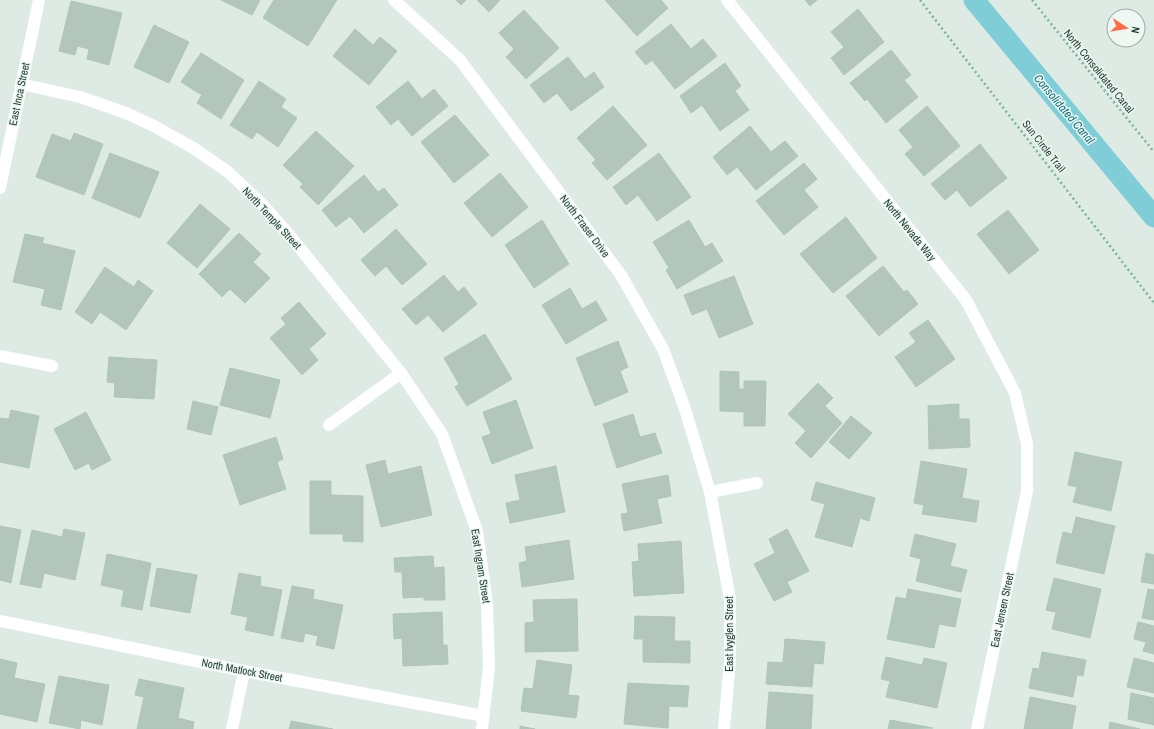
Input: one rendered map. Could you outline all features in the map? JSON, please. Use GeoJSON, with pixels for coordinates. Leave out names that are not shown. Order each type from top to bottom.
{"type":"FeatureCollection","features":[{"type":"Feature","properties":{"kind":"street","name":"East Inca Street"},"geometry":{"type":"LineString","coordinates":[[0,188],[39,0]]}},
{"type":"Feature","properties":{"kind":"street","name":"North Fraser Drive"},"geometry":{"type":"LineString","coordinates":[[394,0],[460,60],[621,275],[663,349],[685,409],[710,492]]}},
{"type":"Feature","properties":{"kind":"street","name":"North Nevada Way"},"geometry":{"type":"LineString","coordinates":[[727,0],[966,300],[1015,393],[1027,444],[1027,491]]}},
{"type":"Feature","properties":{"kind":"street","name":"North Temple Street"},"geometry":{"type":"LineString","coordinates":[[22,84],[80,97],[126,113],[154,126],[195,149],[228,172],[262,204],[290,236],[402,373]]}},
{"type":"Feature","properties":{"kind":"street"},"geometry":{"type":"LineString","coordinates":[[0,356],[52,366]]}},
{"type":"Feature","properties":{"kind":"street"},"geometry":{"type":"LineString","coordinates":[[329,425],[402,373]]}},
{"type":"Feature","properties":{"kind":"street","name":"East Ingram Street"},"geometry":{"type":"LineString","coordinates":[[402,373],[442,434],[477,531],[487,605],[489,667],[482,729]]}},
{"type":"Feature","properties":{"kind":"street"},"geometry":{"type":"LineString","coordinates":[[710,492],[757,483]]}},
{"type":"Feature","properties":{"kind":"street","name":"East Jensen Street"},"geometry":{"type":"LineString","coordinates":[[977,729],[1027,491]]}},
{"type":"Feature","properties":{"kind":"street","name":"East Ivyglen Street"},"geometry":{"type":"LineString","coordinates":[[710,492],[730,599],[730,660],[724,729]]}},
{"type":"Feature","properties":{"kind":"street","name":"North Matlock Street"},"geometry":{"type":"LineString","coordinates":[[0,621],[244,671],[484,716]]}},
{"type":"Feature","properties":{"kind":"street"},"geometry":{"type":"LineString","coordinates":[[232,729],[244,671]]}},
{"type":"Feature","properties":{"kind":"path","name":"Sun Circle Trail"},"geometry":{"type":"LineString","coordinates":[[920,0],[1154,303]]}},
{"type":"Feature","properties":{"kind":"path","name":"North Consolidated Canal"},"geometry":{"type":"LineString","coordinates":[[1032,0],[1154,152]]}},
{"type":"Feature","properties":{"kind":"building"},"geometry":{"type":"Polygon","coordinates":[[[221,0],[260,0],[252,15],[221,0]]]}},
{"type":"Feature","properties":{"kind":"building"},"geometry":{"type":"Polygon","coordinates":[[[274,0],[337,0],[308,46],[263,18],[274,0]]]}},
{"type":"Feature","properties":{"kind":"building"},"geometry":{"type":"Polygon","coordinates":[[[456,0],[466,0],[461,5],[456,0]]]}},
{"type":"Feature","properties":{"kind":"building"},"geometry":{"type":"Polygon","coordinates":[[[477,0],[500,0],[489,12],[477,0]]]}},
{"type":"Feature","properties":{"kind":"building"},"geometry":{"type":"Polygon","coordinates":[[[605,0],[661,0],[668,8],[637,36],[605,0]]]}},
{"type":"Feature","properties":{"kind":"building"},"geometry":{"type":"Polygon","coordinates":[[[805,0],[817,0],[810,6],[805,0]]]}},
{"type":"Feature","properties":{"kind":"building"},"geometry":{"type":"Polygon","coordinates":[[[71,1],[122,13],[109,65],[87,59],[89,49],[77,46],[75,55],[59,51],[71,1]]]}},
{"type":"Feature","properties":{"kind":"building"},"geometry":{"type":"Polygon","coordinates":[[[858,9],[884,42],[844,75],[831,58],[844,47],[831,32],[858,9]]]}},
{"type":"Feature","properties":{"kind":"building"},"geometry":{"type":"Polygon","coordinates":[[[524,10],[559,48],[526,79],[506,57],[514,49],[499,33],[524,10]]]}},
{"type":"Feature","properties":{"kind":"building"},"geometry":{"type":"Polygon","coordinates":[[[671,24],[691,49],[703,39],[717,56],[675,89],[652,60],[646,65],[635,52],[671,24]]]}},
{"type":"Feature","properties":{"kind":"building"},"geometry":{"type":"Polygon","coordinates":[[[154,25],[189,42],[169,83],[134,67],[154,25]]]}},
{"type":"Feature","properties":{"kind":"building"},"geometry":{"type":"Polygon","coordinates":[[[355,29],[373,45],[380,37],[397,51],[369,85],[333,56],[355,29]]]}},
{"type":"Feature","properties":{"kind":"building"},"geometry":{"type":"Polygon","coordinates":[[[891,50],[911,75],[904,80],[918,97],[886,123],[867,99],[865,101],[850,83],[891,50]]]}},
{"type":"Feature","properties":{"kind":"building"},"geometry":{"type":"Polygon","coordinates":[[[201,53],[244,80],[221,119],[197,103],[202,95],[181,82],[201,53]]]}},
{"type":"Feature","properties":{"kind":"building"},"geometry":{"type":"Polygon","coordinates":[[[568,57],[585,79],[594,72],[604,87],[571,111],[557,93],[544,103],[530,85],[568,57]]]}},
{"type":"Feature","properties":{"kind":"building"},"geometry":{"type":"Polygon","coordinates":[[[725,63],[741,86],[735,91],[749,110],[720,131],[702,105],[691,113],[680,96],[725,63]]]}},
{"type":"Feature","properties":{"kind":"building"},"geometry":{"type":"Polygon","coordinates":[[[259,81],[286,99],[281,107],[297,118],[278,147],[257,132],[252,139],[230,125],[259,81]]]}},
{"type":"Feature","properties":{"kind":"building"},"geometry":{"type":"Polygon","coordinates":[[[408,81],[422,99],[434,89],[448,106],[412,136],[398,119],[391,125],[376,107],[408,81]]]}},
{"type":"Feature","properties":{"kind":"building"},"geometry":{"type":"Polygon","coordinates":[[[613,106],[647,145],[607,180],[592,163],[596,160],[577,138],[613,106]]]}},
{"type":"Feature","properties":{"kind":"building"},"geometry":{"type":"Polygon","coordinates":[[[927,106],[960,146],[924,176],[905,154],[913,147],[899,130],[927,106]]]}},
{"type":"Feature","properties":{"kind":"building"},"geometry":{"type":"Polygon","coordinates":[[[455,115],[489,155],[454,183],[421,142],[455,115]]]}},
{"type":"Feature","properties":{"kind":"building"},"geometry":{"type":"Polygon","coordinates":[[[750,126],[771,152],[785,141],[798,156],[756,190],[737,167],[727,175],[713,157],[750,126]]]}},
{"type":"Feature","properties":{"kind":"building"},"geometry":{"type":"Polygon","coordinates":[[[316,131],[354,166],[318,205],[300,187],[303,184],[283,165],[316,131]]]}},
{"type":"Feature","properties":{"kind":"building"},"geometry":{"type":"Polygon","coordinates":[[[74,133],[103,144],[84,195],[36,177],[52,134],[71,141],[74,133]]]}},
{"type":"Feature","properties":{"kind":"building"},"geometry":{"type":"Polygon","coordinates":[[[980,144],[1007,178],[970,207],[957,190],[945,200],[931,184],[980,144]]]}},
{"type":"Feature","properties":{"kind":"building"},"geometry":{"type":"Polygon","coordinates":[[[110,153],[159,172],[140,218],[92,198],[110,153]]]}},
{"type":"Feature","properties":{"kind":"building"},"geometry":{"type":"Polygon","coordinates":[[[659,153],[691,197],[657,221],[638,195],[626,205],[613,187],[659,153]]]}},
{"type":"Feature","properties":{"kind":"building"},"geometry":{"type":"Polygon","coordinates":[[[804,163],[817,179],[804,190],[818,207],[784,235],[756,201],[804,163]]]}},
{"type":"Feature","properties":{"kind":"building"},"geometry":{"type":"Polygon","coordinates":[[[500,173],[528,207],[492,237],[464,203],[500,173]]]}},
{"type":"Feature","properties":{"kind":"building"},"geometry":{"type":"Polygon","coordinates":[[[364,175],[378,192],[384,188],[398,205],[364,233],[350,216],[336,227],[322,210],[364,175]]]}},
{"type":"Feature","properties":{"kind":"building"},"geometry":{"type":"Polygon","coordinates":[[[200,204],[230,229],[197,268],[167,243],[200,204]]]}},
{"type":"Feature","properties":{"kind":"building"},"geometry":{"type":"Polygon","coordinates":[[[1008,210],[1039,250],[1009,274],[977,234],[1008,210]]]}},
{"type":"Feature","properties":{"kind":"building"},"geometry":{"type":"Polygon","coordinates":[[[846,217],[877,258],[833,293],[800,254],[846,217]]]}},
{"type":"Feature","properties":{"kind":"building"},"geometry":{"type":"Polygon","coordinates":[[[542,220],[569,264],[534,288],[505,245],[542,220]]]}},
{"type":"Feature","properties":{"kind":"building"},"geometry":{"type":"Polygon","coordinates":[[[689,220],[705,247],[712,243],[723,261],[677,289],[666,270],[669,268],[653,242],[689,220]]]}},
{"type":"Feature","properties":{"kind":"building"},"geometry":{"type":"Polygon","coordinates":[[[396,229],[427,264],[402,285],[386,266],[375,276],[361,260],[396,229]]]}},
{"type":"Feature","properties":{"kind":"building"},"geometry":{"type":"Polygon","coordinates":[[[239,233],[261,254],[253,262],[270,278],[245,303],[230,289],[222,297],[199,274],[239,233]]]}},
{"type":"Feature","properties":{"kind":"building"},"geometry":{"type":"Polygon","coordinates":[[[25,234],[44,238],[42,243],[75,251],[61,310],[41,305],[45,289],[13,282],[25,234]]]}},
{"type":"Feature","properties":{"kind":"building"},"geometry":{"type":"Polygon","coordinates":[[[883,266],[904,292],[907,290],[918,304],[879,336],[846,296],[883,266]]]}},
{"type":"Feature","properties":{"kind":"building"},"geometry":{"type":"Polygon","coordinates":[[[105,267],[134,287],[138,280],[153,291],[126,330],[100,312],[92,324],[75,312],[105,267]]]}},
{"type":"Feature","properties":{"kind":"building"},"geometry":{"type":"Polygon","coordinates":[[[444,275],[458,292],[464,287],[477,304],[443,332],[428,315],[416,325],[402,309],[444,275]]]}},
{"type":"Feature","properties":{"kind":"building"},"geometry":{"type":"Polygon","coordinates":[[[734,276],[753,324],[719,338],[707,309],[692,315],[684,295],[734,276]]]}},
{"type":"Feature","properties":{"kind":"building"},"geometry":{"type":"Polygon","coordinates":[[[570,288],[582,309],[596,301],[607,320],[566,344],[542,305],[570,288]]]}},
{"type":"Feature","properties":{"kind":"building"},"geometry":{"type":"Polygon","coordinates":[[[299,302],[326,334],[309,349],[318,360],[302,375],[270,338],[286,324],[281,318],[299,302]]]}},
{"type":"Feature","properties":{"kind":"building"},"geometry":{"type":"Polygon","coordinates":[[[928,320],[955,359],[916,387],[895,357],[916,342],[909,333],[928,320]]]}},
{"type":"Feature","properties":{"kind":"building"},"geometry":{"type":"Polygon","coordinates":[[[485,334],[512,379],[467,406],[455,387],[459,384],[444,358],[485,334]]]}},
{"type":"Feature","properties":{"kind":"building"},"geometry":{"type":"Polygon","coordinates":[[[618,341],[628,367],[620,371],[628,392],[595,406],[576,358],[618,341]]]}},
{"type":"Feature","properties":{"kind":"building"},"geometry":{"type":"Polygon","coordinates":[[[109,357],[157,360],[154,399],[114,397],[115,383],[107,382],[109,357]]]}},
{"type":"Feature","properties":{"kind":"building"},"geometry":{"type":"Polygon","coordinates":[[[230,368],[280,380],[270,418],[220,405],[230,368]]]}},
{"type":"Feature","properties":{"kind":"building"},"geometry":{"type":"Polygon","coordinates":[[[720,371],[739,372],[739,389],[744,389],[744,381],[766,381],[765,426],[744,426],[744,412],[720,411],[720,371]]]}},
{"type":"Feature","properties":{"kind":"building"},"geometry":{"type":"Polygon","coordinates":[[[818,383],[833,398],[825,406],[842,423],[811,458],[795,443],[806,431],[788,414],[818,383]]]}},
{"type":"Feature","properties":{"kind":"building"},"geometry":{"type":"Polygon","coordinates":[[[516,400],[533,448],[492,464],[482,437],[491,434],[483,412],[516,400]]]}},
{"type":"Feature","properties":{"kind":"building"},"geometry":{"type":"Polygon","coordinates":[[[193,401],[218,407],[211,435],[187,429],[193,401]]]}},
{"type":"Feature","properties":{"kind":"building"},"geometry":{"type":"Polygon","coordinates":[[[959,404],[959,419],[969,419],[970,447],[929,449],[928,406],[959,404]]]}},
{"type":"Feature","properties":{"kind":"building"},"geometry":{"type":"Polygon","coordinates":[[[11,410],[39,416],[29,468],[0,462],[0,418],[9,419],[11,410]]]}},
{"type":"Feature","properties":{"kind":"building"},"geometry":{"type":"Polygon","coordinates":[[[86,412],[111,460],[92,470],[89,463],[75,470],[54,429],[86,412]]]}},
{"type":"Feature","properties":{"kind":"building"},"geometry":{"type":"Polygon","coordinates":[[[633,414],[640,437],[655,433],[662,453],[617,468],[603,424],[633,414]]]}},
{"type":"Feature","properties":{"kind":"building"},"geometry":{"type":"Polygon","coordinates":[[[851,416],[872,433],[849,459],[829,442],[851,416]]]}},
{"type":"Feature","properties":{"kind":"building"},"geometry":{"type":"Polygon","coordinates":[[[276,437],[283,459],[277,462],[286,489],[240,505],[223,455],[276,437]]]}},
{"type":"Feature","properties":{"kind":"building"},"geometry":{"type":"Polygon","coordinates":[[[1075,452],[1122,462],[1111,511],[1073,502],[1077,487],[1068,485],[1075,452]]]}},
{"type":"Feature","properties":{"kind":"building"},"geometry":{"type":"Polygon","coordinates":[[[385,460],[388,474],[421,466],[432,515],[381,527],[366,465],[385,460]]]}},
{"type":"Feature","properties":{"kind":"building"},"geometry":{"type":"Polygon","coordinates":[[[921,461],[967,469],[962,498],[979,501],[976,522],[922,514],[924,505],[914,503],[921,461]]]}},
{"type":"Feature","properties":{"kind":"building"},"geometry":{"type":"Polygon","coordinates":[[[556,466],[565,512],[510,523],[506,503],[520,500],[515,475],[556,466]]]}},
{"type":"Feature","properties":{"kind":"building"},"geometry":{"type":"Polygon","coordinates":[[[668,475],[671,496],[657,499],[662,523],[624,531],[621,514],[628,513],[622,484],[668,475]]]}},
{"type":"Feature","properties":{"kind":"building"},"geometry":{"type":"Polygon","coordinates":[[[310,481],[331,481],[331,495],[363,496],[363,542],[343,541],[343,534],[310,534],[310,481]]]}},
{"type":"Feature","properties":{"kind":"building"},"geometry":{"type":"Polygon","coordinates":[[[816,482],[875,498],[869,521],[860,518],[852,547],[815,537],[825,504],[811,500],[816,482]]]}},
{"type":"Feature","properties":{"kind":"building"},"geometry":{"type":"Polygon","coordinates":[[[1076,517],[1115,526],[1104,574],[1056,563],[1063,532],[1072,534],[1076,517]]]}},
{"type":"Feature","properties":{"kind":"building"},"geometry":{"type":"Polygon","coordinates":[[[0,526],[21,530],[11,583],[0,580],[0,526]]]}},
{"type":"Feature","properties":{"kind":"building"},"geometry":{"type":"Polygon","coordinates":[[[64,529],[85,533],[75,580],[44,573],[41,588],[20,584],[32,530],[62,537],[64,529]]]}},
{"type":"Feature","properties":{"kind":"building"},"geometry":{"type":"Polygon","coordinates":[[[787,529],[809,571],[787,582],[792,592],[774,601],[754,564],[775,553],[769,539],[787,529]]]}},
{"type":"Feature","properties":{"kind":"building"},"geometry":{"type":"Polygon","coordinates":[[[915,534],[956,544],[950,566],[967,570],[961,592],[916,581],[921,559],[910,556],[915,534]]]}},
{"type":"Feature","properties":{"kind":"building"},"geometry":{"type":"Polygon","coordinates":[[[569,540],[574,579],[522,587],[519,563],[527,561],[525,547],[569,540]]]}},
{"type":"Feature","properties":{"kind":"building"},"geometry":{"type":"Polygon","coordinates":[[[681,541],[684,593],[634,596],[632,562],[639,561],[638,544],[681,541]]]}},
{"type":"Feature","properties":{"kind":"building"},"geometry":{"type":"Polygon","coordinates":[[[1146,553],[1154,555],[1154,584],[1141,582],[1146,553]]]}},
{"type":"Feature","properties":{"kind":"building"},"geometry":{"type":"Polygon","coordinates":[[[107,554],[151,563],[142,610],[121,606],[124,590],[101,585],[107,554]]]}},
{"type":"Feature","properties":{"kind":"building"},"geometry":{"type":"Polygon","coordinates":[[[433,556],[434,568],[444,567],[445,600],[424,600],[424,597],[403,598],[402,572],[395,572],[394,558],[433,556]]]}},
{"type":"Feature","properties":{"kind":"building"},"geometry":{"type":"Polygon","coordinates":[[[157,568],[197,575],[190,613],[150,606],[157,568]]]}},
{"type":"Feature","properties":{"kind":"building"},"geometry":{"type":"Polygon","coordinates":[[[239,573],[261,577],[260,586],[282,590],[273,636],[245,630],[248,617],[231,614],[239,573]]]}},
{"type":"Feature","properties":{"kind":"building"},"geometry":{"type":"Polygon","coordinates":[[[1054,578],[1101,589],[1090,638],[1052,629],[1056,612],[1046,610],[1054,578]]]}},
{"type":"Feature","properties":{"kind":"building"},"geometry":{"type":"Polygon","coordinates":[[[292,586],[314,590],[313,599],[343,605],[334,649],[316,645],[318,636],[305,633],[303,642],[281,638],[292,586]]]}},
{"type":"Feature","properties":{"kind":"building"},"geometry":{"type":"Polygon","coordinates":[[[908,589],[961,599],[955,627],[939,624],[934,648],[887,639],[896,597],[906,599],[908,589]]]}},
{"type":"Feature","properties":{"kind":"building"},"geometry":{"type":"Polygon","coordinates":[[[1148,589],[1154,590],[1154,620],[1142,618],[1148,589]]]}},
{"type":"Feature","properties":{"kind":"building"},"geometry":{"type":"Polygon","coordinates":[[[577,599],[578,651],[525,652],[525,623],[534,622],[533,600],[577,599]]]}},
{"type":"Feature","properties":{"kind":"building"},"geometry":{"type":"Polygon","coordinates":[[[442,612],[443,645],[447,645],[448,664],[403,666],[402,638],[394,639],[393,614],[442,612]]]}},
{"type":"Feature","properties":{"kind":"building"},"geometry":{"type":"Polygon","coordinates":[[[635,616],[675,617],[674,641],[690,641],[690,663],[643,662],[643,639],[634,639],[635,616]]]}},
{"type":"Feature","properties":{"kind":"building"},"geometry":{"type":"Polygon","coordinates":[[[1138,622],[1154,626],[1154,654],[1143,651],[1146,642],[1134,639],[1138,622]]]}},
{"type":"Feature","properties":{"kind":"building"},"geometry":{"type":"Polygon","coordinates":[[[785,639],[825,642],[823,664],[814,663],[812,687],[766,684],[768,662],[783,663],[785,639]]]}},
{"type":"Feature","properties":{"kind":"building"},"geometry":{"type":"Polygon","coordinates":[[[1042,652],[1086,660],[1083,676],[1077,675],[1073,697],[1029,688],[1033,668],[1039,669],[1042,652]]]}},
{"type":"Feature","properties":{"kind":"building"},"geometry":{"type":"Polygon","coordinates":[[[886,657],[922,665],[924,658],[947,663],[937,708],[886,697],[890,681],[881,679],[886,657]]]}},
{"type":"Feature","properties":{"kind":"building"},"geometry":{"type":"Polygon","coordinates":[[[1134,658],[1154,663],[1154,693],[1127,687],[1134,658]]]}},
{"type":"Feature","properties":{"kind":"building"},"geometry":{"type":"Polygon","coordinates":[[[0,659],[17,663],[14,678],[45,684],[37,722],[0,714],[0,659]]]}},
{"type":"Feature","properties":{"kind":"building"},"geometry":{"type":"Polygon","coordinates":[[[537,660],[572,665],[568,695],[579,696],[576,718],[521,711],[524,688],[533,689],[537,660]]]}},
{"type":"Feature","properties":{"kind":"building"},"geometry":{"type":"Polygon","coordinates":[[[59,676],[109,685],[102,725],[81,720],[80,729],[49,723],[59,676]]]}},
{"type":"Feature","properties":{"kind":"building"},"geometry":{"type":"Polygon","coordinates":[[[139,679],[184,688],[178,718],[194,722],[193,729],[137,729],[144,697],[135,695],[139,679]]]}},
{"type":"Feature","properties":{"kind":"building"},"geometry":{"type":"Polygon","coordinates":[[[628,683],[689,686],[687,707],[669,706],[668,728],[624,724],[628,683]]]}},
{"type":"Feature","properties":{"kind":"building"},"geometry":{"type":"Polygon","coordinates":[[[769,692],[813,695],[811,729],[766,729],[769,692]]]}},
{"type":"Feature","properties":{"kind":"building"},"geometry":{"type":"Polygon","coordinates":[[[1131,693],[1154,698],[1154,725],[1128,719],[1131,693]]]}},
{"type":"Feature","properties":{"kind":"building"},"geometry":{"type":"Polygon","coordinates":[[[1030,697],[1076,706],[1072,729],[1024,729],[1030,697]]]}},
{"type":"Feature","properties":{"kind":"building"},"geometry":{"type":"Polygon","coordinates":[[[890,720],[933,728],[888,729],[890,720]]]}},
{"type":"Feature","properties":{"kind":"building"},"geometry":{"type":"Polygon","coordinates":[[[291,721],[333,729],[289,729],[291,721]]]}},
{"type":"Feature","properties":{"kind":"building"},"geometry":{"type":"Polygon","coordinates":[[[1110,722],[1140,729],[1109,729],[1110,722]]]}},
{"type":"Feature","properties":{"kind":"building"},"geometry":{"type":"Polygon","coordinates":[[[520,726],[535,729],[520,729],[520,726]]]}},
{"type":"Feature","properties":{"kind":"waterway","name":"Consolidated Canal"},"geometry":{"type":"LineString","coordinates":[[974,0],[1154,217]]}}]}
